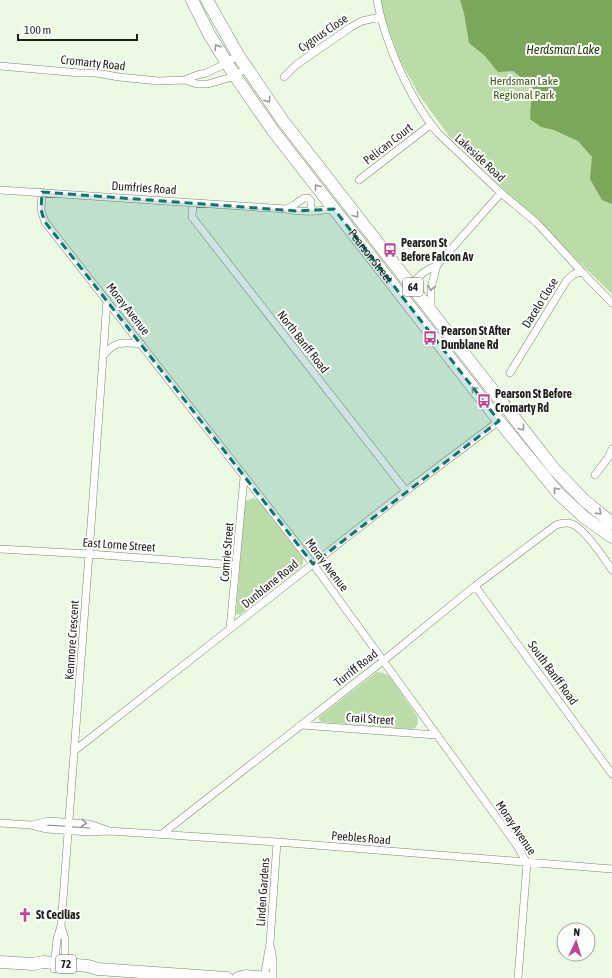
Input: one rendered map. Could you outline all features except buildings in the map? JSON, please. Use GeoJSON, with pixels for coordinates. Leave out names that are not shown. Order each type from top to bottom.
{"type":"FeatureCollection","features":[{"type":"Feature","properties":{"kind":"main road","name":"Pearson Street"},"geometry":{"type":"LineString","coordinates":[[192,0],[209,34],[234,76],[274,132],[499,421],[558,493],[584,517],[612,537]]}},
{"type":"Feature","properties":{"kind":"main road","name":"Pearson Street"},"geometry":{"type":"LineString","coordinates":[[207,0],[246,68],[283,121],[554,470],[585,501],[612,523]]}},
{"type":"Feature","properties":{"kind":"main road","name":"72"},"geometry":{"type":"LineString","coordinates":[[0,962],[33,964],[43,962],[60,966],[88,966],[98,969],[227,978]]}},
{"type":"Feature","properties":{"kind":"main road"},"geometry":{"type":"LineString","coordinates":[[238,978],[246,976],[268,978]]}},
{"type":"Feature","properties":{"kind":"street","name":"Lakeside Road"},"geometry":{"type":"LineString","coordinates":[[377,0],[380,17],[392,51],[415,101],[430,125],[501,193],[538,223],[612,303]]}},
{"type":"Feature","properties":{"kind":"street","name":"Cygnus Close"},"geometry":{"type":"LineString","coordinates":[[284,77],[296,65],[351,26],[362,21],[380,17]]}},
{"type":"Feature","properties":{"kind":"street","name":"Cromarty Road"},"geometry":{"type":"LineString","coordinates":[[185,80],[206,73],[227,63],[238,55]]}},
{"type":"Feature","properties":{"kind":"street","name":"Cromarty Road"},"geometry":{"type":"LineString","coordinates":[[0,66],[96,73],[119,77],[158,80],[185,80],[197,84],[208,84],[234,76],[246,68]]}},
{"type":"Feature","properties":{"kind":"street","name":"Pelican Court"},"geometry":{"type":"LineString","coordinates":[[359,180],[430,125]]}},
{"type":"Feature","properties":{"kind":"street","name":"Dumfries Road"},"geometry":{"type":"LineString","coordinates":[[0,190],[286,209],[297,211],[334,209]]}},
{"type":"Feature","properties":{"kind":"street","name":"Moray Avenue"},"geometry":{"type":"LineString","coordinates":[[42,192],[40,210],[45,222],[313,564],[516,844],[527,863],[518,978]]}},
{"type":"Feature","properties":{"kind":"street"},"geometry":{"type":"LineString","coordinates":[[401,294],[424,272],[437,265],[501,193]]}},
{"type":"Feature","properties":{"kind":"street"},"geometry":{"type":"LineString","coordinates":[[286,209],[304,198],[308,198],[311,201],[310,211]]}},
{"type":"Feature","properties":{"kind":"street","name":"North Banff Road"},"geometry":{"type":"LineString","coordinates":[[193,203],[192,217],[406,491]]}},
{"type":"Feature","properties":{"kind":"street"},"geometry":{"type":"LineString","coordinates":[[431,310],[431,288],[437,265]]}},
{"type":"Feature","properties":{"kind":"street","name":"Dacelo Close"},"geometry":{"type":"LineString","coordinates":[[510,373],[567,280],[574,274],[582,272]]}},
{"type":"Feature","properties":{"kind":"street","name":"Kenmore Crescent"},"geometry":{"type":"LineString","coordinates":[[60,966],[57,938],[61,926],[107,300]]}},
{"type":"Feature","properties":{"kind":"street"},"geometry":{"type":"LineString","coordinates":[[103,356],[109,348],[116,344],[127,342],[141,344]]}},
{"type":"Feature","properties":{"kind":"street","name":"Dunblane Road"},"geometry":{"type":"LineString","coordinates":[[74,751],[406,491],[499,421]]}},
{"type":"Feature","properties":{"kind":"street"},"geometry":{"type":"LineString","coordinates":[[595,475],[608,458],[612,449]]}},
{"type":"Feature","properties":{"kind":"street","name":"Comrie Street"},"geometry":{"type":"LineString","coordinates":[[230,629],[244,477]]}},
{"type":"Feature","properties":{"kind":"street","name":"Turriff Road"},"geometry":{"type":"LineString","coordinates":[[162,834],[383,661],[475,586],[556,526],[566,523],[572,524],[583,532],[612,570]]}},
{"type":"Feature","properties":{"kind":"street","name":"East Lorne Street"},"geometry":{"type":"LineString","coordinates":[[0,549],[236,565]]}},
{"type":"Feature","properties":{"kind":"street","name":"South Banff Road"},"geometry":{"type":"LineString","coordinates":[[475,586],[612,774]]}},
{"type":"Feature","properties":{"kind":"street","name":"Crail Street"},"geometry":{"type":"LineString","coordinates":[[301,725],[436,735]]}},
{"type":"Feature","properties":{"kind":"street","name":"Peebles Road"},"geometry":{"type":"LineString","coordinates":[[31,825],[48,821],[68,822],[89,824],[109,830]]}},
{"type":"Feature","properties":{"kind":"street","name":"Peebles Road"},"geometry":{"type":"LineString","coordinates":[[0,823],[31,825],[47,829],[68,831],[89,832],[109,830],[612,869]]}},
{"type":"Feature","properties":{"kind":"street","name":"Linden Gardens"},"geometry":{"type":"LineString","coordinates":[[264,978],[270,943],[277,842]]}},
{"type":"Feature","properties":{"kind":"street","name":"Kenmore Crescent"},"geometry":{"type":"LineString","coordinates":[[60,966],[65,939],[61,926]]}},
{"type":"Feature","properties":{"kind":"street","name":"Linden Gardens"},"geometry":{"type":"LineString","coordinates":[[270,943],[273,961],[273,978]]}},
{"type":"Feature","properties":{"kind":"highlighted area"},"geometry":{"type":"Polygon","coordinates":[[[42,192],[297,211],[334,209],[499,421],[313,564],[45,222],[41,210],[42,192]]]}},
{"type":"Feature","properties":{"kind":"green space","name":"Herdsman Lake Regional Park"},"geometry":{"type":"Polygon","coordinates":[[[380,0],[612,0],[612,294],[449,136],[419,95],[400,60],[383,14],[380,0]]]}},
{"type":"Feature","properties":{"kind":"green space"},"geometry":{"type":"Polygon","coordinates":[[[254,498],[259,501],[303,558],[303,563],[300,568],[240,615],[236,614],[245,501],[254,498]]]}},
{"type":"Feature","properties":{"kind":"green space"},"geometry":{"type":"Polygon","coordinates":[[[377,672],[384,673],[389,676],[417,716],[418,723],[415,728],[411,729],[322,722],[319,720],[319,717],[377,672]]]}},
{"type":"Feature","properties":{"kind":"water","name":"Herdsman Lake"},"geometry":{"type":"Polygon","coordinates":[[[460,0],[612,0],[612,204],[602,200],[590,179],[592,157],[578,141],[554,130],[541,127],[530,119],[532,86],[513,71],[498,72],[484,55],[469,43],[464,13],[460,0]]]}},
{"type":"Feature","properties":{"kind":"place","name":"Pearson St Before Falcon Av"},"geometry":{"type":"Point","coordinates":[390,250]}},
{"type":"Feature","properties":{"kind":"place","name":"Pearson St After Dunblane Rd"},"geometry":{"type":"Point","coordinates":[430,338]}},
{"type":"Feature","properties":{"kind":"place","name":"Pearson St Before Cromarty Rd"},"geometry":{"type":"Point","coordinates":[484,401]}},
{"type":"Feature","properties":{"kind":"place","name":"St Cecilias"},"geometry":{"type":"Point","coordinates":[25,915]}}]}
